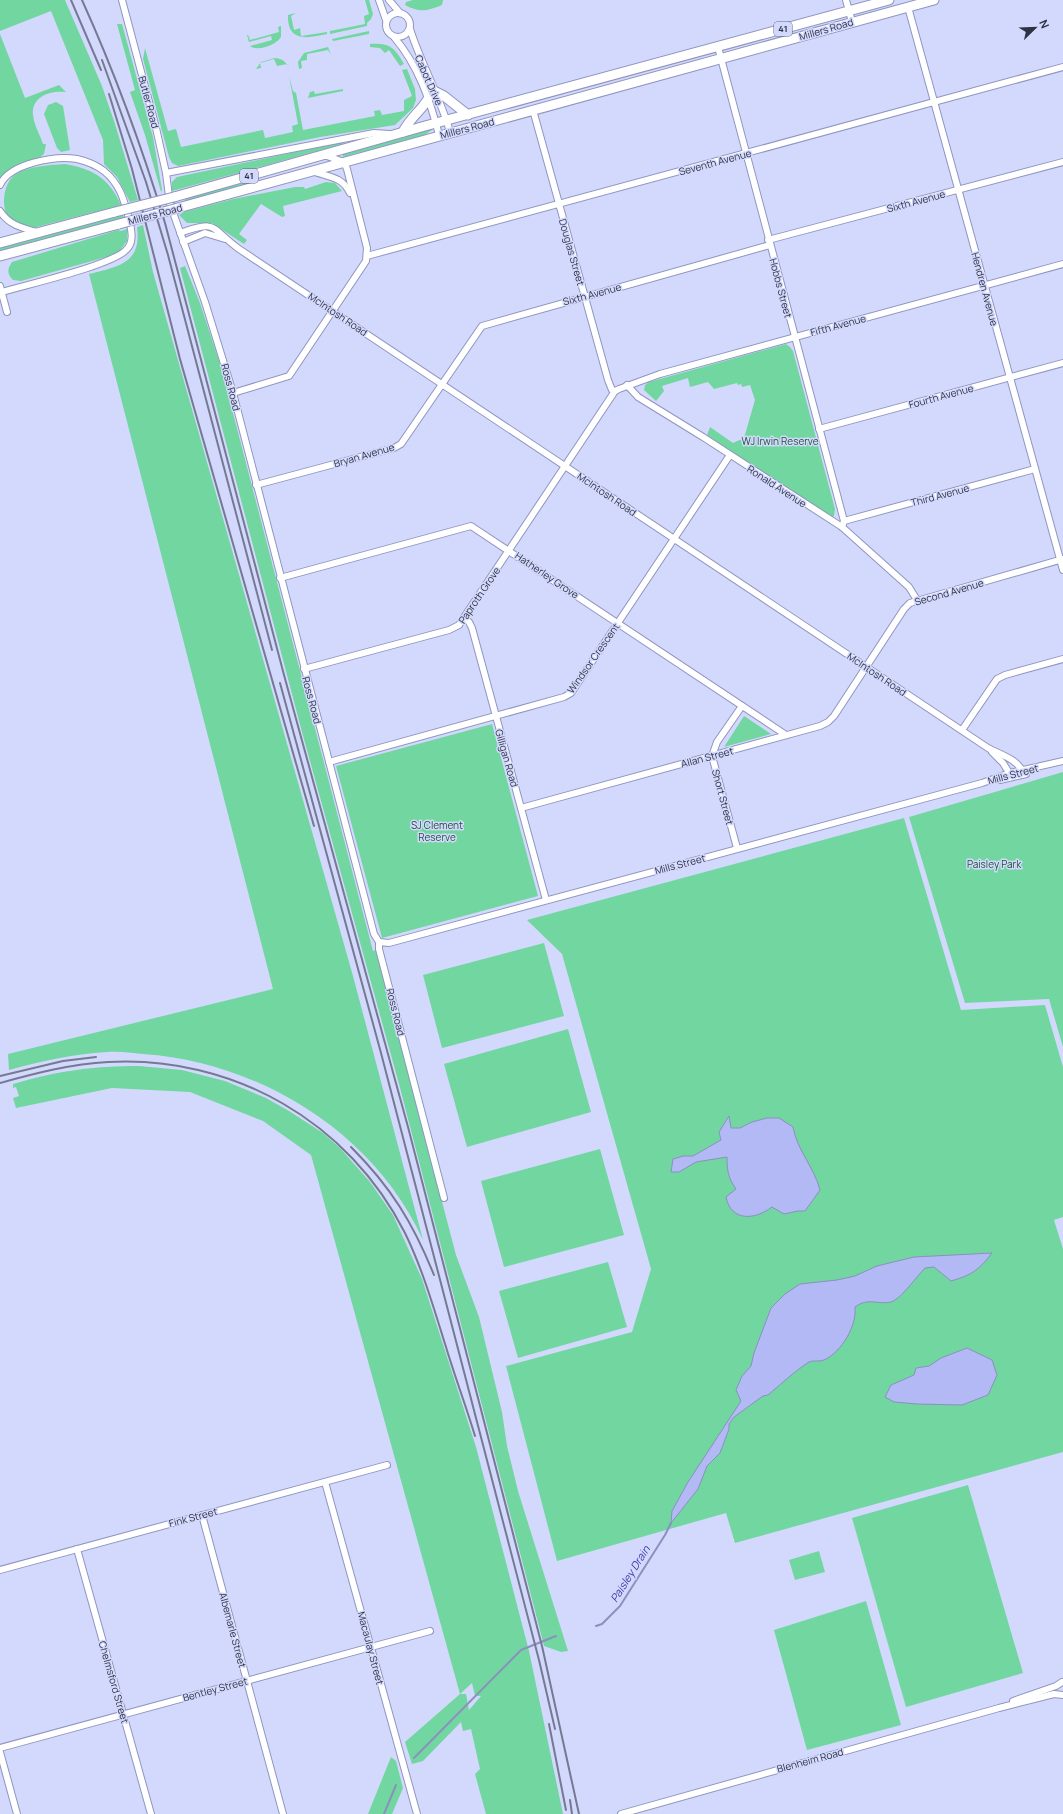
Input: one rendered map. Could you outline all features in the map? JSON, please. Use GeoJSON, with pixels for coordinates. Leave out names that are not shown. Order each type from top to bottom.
{"type":"FeatureCollection","features":[{"type":"Feature","properties":{"kind":"main road","name":"Millers Road"},"geometry":{"type":"LineString","coordinates":[[0,256],[119,224],[174,203],[324,155],[399,133],[889,0]]}},
{"type":"Feature","properties":{"kind":"main road","name":"Millers Road"},"geometry":{"type":"LineString","coordinates":[[0,244],[115,212],[174,203],[312,171],[934,0]]}},
{"type":"Feature","properties":{"kind":"main road"},"geometry":{"type":"LineString","coordinates":[[434,91],[444,96],[468,115]]}},
{"type":"Feature","properties":{"kind":"main road"},"geometry":{"type":"LineString","coordinates":[[399,133],[421,110],[428,99]]}},
{"type":"Feature","properties":{"kind":"street","name":"Butler Road"},"geometry":{"type":"LineString","coordinates":[[122,0],[174,203]]}},
{"type":"Feature","properties":{"kind":"street"},"geometry":{"type":"LineString","coordinates":[[379,0],[386,20],[387,31],[394,37],[402,37],[410,29],[409,20],[400,13],[389,0]]}},
{"type":"Feature","properties":{"kind":"street"},"geometry":{"type":"LineString","coordinates":[[846,0],[852,22]]}},
{"type":"Feature","properties":{"kind":"street","name":"Hendren Avenue"},"geometry":{"type":"LineString","coordinates":[[908,7],[1035,469],[1062,560],[1063,570]]}},
{"type":"Feature","properties":{"kind":"street"},"geometry":{"type":"LineString","coordinates":[[386,20],[394,14],[400,13]]}},
{"type":"Feature","properties":{"kind":"street","name":"Cabot Drive"},"geometry":{"type":"LineString","coordinates":[[410,29],[418,55],[450,132]]}},
{"type":"Feature","properties":{"kind":"street","name":"Cabot Drive"},"geometry":{"type":"LineString","coordinates":[[394,37],[412,62],[428,99],[439,135]]}},
{"type":"Feature","properties":{"kind":"street","name":"Hobbs Street"},"geometry":{"type":"LineString","coordinates":[[718,47],[843,524]]}},
{"type":"Feature","properties":{"kind":"street","name":"Seventh Avenue"},"geometry":{"type":"LineString","coordinates":[[368,256],[1063,67]]}},
{"type":"Feature","properties":{"kind":"street","name":"Douglas Street"},"geometry":{"type":"LineString","coordinates":[[533,110],[608,380],[612,390],[616,391]]}},
{"type":"Feature","properties":{"kind":"street","name":"Millers Road"},"geometry":{"type":"LineString","coordinates":[[166,173],[374,133],[399,133]]}},
{"type":"Feature","properties":{"kind":"street"},"geometry":{"type":"LineString","coordinates":[[233,393],[289,376],[368,256],[344,162],[324,155]]}},
{"type":"Feature","properties":{"kind":"street"},"geometry":{"type":"LineString","coordinates":[[0,185],[3,178],[22,166],[54,159],[75,159],[90,163],[104,171],[117,183],[123,197],[132,232],[131,242],[127,249],[106,262],[1,289],[7,312]]}},
{"type":"Feature","properties":{"kind":"street","name":"Sixth Avenue"},"geometry":{"type":"LineString","coordinates":[[442,384],[482,326],[769,243],[1063,162]]}},
{"type":"Feature","properties":{"kind":"street"},"geometry":{"type":"LineString","coordinates":[[312,171],[339,179],[347,186],[355,204]]}},
{"type":"Feature","properties":{"kind":"street","name":"Ross Road"},"geometry":{"type":"LineString","coordinates":[[174,203],[180,233],[233,393],[374,934],[379,942],[379,949],[444,1198]]}},
{"type":"Feature","properties":{"kind":"street"},"geometry":{"type":"LineString","coordinates":[[0,211],[6,220],[15,226],[41,233]]}},
{"type":"Feature","properties":{"kind":"street","name":"McIntosh Road"},"geometry":{"type":"LineString","coordinates":[[180,233],[206,225],[216,229],[226,240]]}},
{"type":"Feature","properties":{"kind":"street","name":"McIntosh Road"},"geometry":{"type":"LineString","coordinates":[[183,242],[205,232],[226,240],[988,748],[1013,760],[1023,772]]}},
{"type":"Feature","properties":{"kind":"street","name":"Fifth Avenue"},"geometry":{"type":"LineString","coordinates":[[616,391],[627,385],[794,337],[1063,264]]}},
{"type":"Feature","properties":{"kind":"street","name":"Fourth Avenue"},"geometry":{"type":"LineString","coordinates":[[819,429],[1063,363]]}},
{"type":"Feature","properties":{"kind":"street","name":"Bryan Avenue"},"geometry":{"type":"LineString","coordinates":[[256,485],[394,448],[401,444],[442,384]]}},
{"type":"Feature","properties":{"kind":"street","name":"Ronald Avenue"},"geometry":{"type":"LineString","coordinates":[[627,385],[638,398],[843,524],[909,587],[917,600]]}},
{"type":"Feature","properties":{"kind":"street","name":"Paproth Grove"},"geometry":{"type":"LineString","coordinates":[[304,670],[449,630],[459,625],[616,391]]}},
{"type":"Feature","properties":{"kind":"street","name":"Windsor Crescent"},"geometry":{"type":"LineString","coordinates":[[329,762],[564,697],[571,693],[730,455]]}},
{"type":"Feature","properties":{"kind":"street","name":"Third Avenue"},"geometry":{"type":"LineString","coordinates":[[843,524],[1035,469]]}},
{"type":"Feature","properties":{"kind":"street","name":"Hatherley Grove"},"geometry":{"type":"LineString","coordinates":[[280,578],[467,526],[477,529],[786,735]]}},
{"type":"Feature","properties":{"kind":"street","name":"Second Avenue"},"geometry":{"type":"LineString","coordinates":[[866,666],[904,609],[917,600],[1062,560]]}},
{"type":"Feature","properties":{"kind":"street","name":"Gilligan Road"},"geometry":{"type":"LineString","coordinates":[[464,618],[469,622],[472,628],[546,900]]}},
{"type":"Feature","properties":{"kind":"street"},"geometry":{"type":"LineString","coordinates":[[962,730],[997,679],[1005,675],[1063,659]]}},
{"type":"Feature","properties":{"kind":"street","name":"Allan Street"},"geometry":{"type":"LineString","coordinates":[[521,808],[820,726],[828,722],[866,666]]}},
{"type":"Feature","properties":{"kind":"street","name":"Short Street"},"geometry":{"type":"LineString","coordinates":[[737,848],[712,756],[717,742],[742,706]]}},
{"type":"Feature","properties":{"kind":"street","name":"McIntosh Road"},"geometry":{"type":"LineString","coordinates":[[988,748],[1003,763],[1010,776]]}},
{"type":"Feature","properties":{"kind":"street","name":"Mills Street"},"geometry":{"type":"LineString","coordinates":[[379,942],[389,943],[1063,761]]}},
{"type":"Feature","properties":{"kind":"street","name":"Fink Street"},"geometry":{"type":"LineString","coordinates":[[0,1570],[387,1465]]}},
{"type":"Feature","properties":{"kind":"street","name":"Macaulay Street"},"geometry":{"type":"LineString","coordinates":[[325,1482],[417,1814]]}},
{"type":"Feature","properties":{"kind":"street","name":"Albemarle Street"},"geometry":{"type":"LineString","coordinates":[[202,1515],[283,1814]]}},
{"type":"Feature","properties":{"kind":"street","name":"Chelmsford Street"},"geometry":{"type":"LineString","coordinates":[[77,1549],[151,1814]]}},
{"type":"Feature","properties":{"kind":"street","name":"Bentley Street"},"geometry":{"type":"LineString","coordinates":[[0,1748],[430,1631]]}},
{"type":"Feature","properties":{"kind":"street"},"geometry":{"type":"LineString","coordinates":[[1063,1682],[1059,1688],[1063,1695]]}},
{"type":"Feature","properties":{"kind":"street","name":"Blenheim Road"},"geometry":{"type":"LineString","coordinates":[[622,1814],[999,1708],[1037,1695],[1063,1682]]}},
{"type":"Feature","properties":{"kind":"street","name":"Blenheim Road"},"geometry":{"type":"LineString","coordinates":[[1037,1695],[1063,1695]]}},
{"type":"Feature","properties":{"kind":"street"},"geometry":{"type":"LineString","coordinates":[[0,1752],[17,1814]]}},
{"type":"Feature","properties":{"kind":"green space"},"geometry":{"type":"Polygon","coordinates":[[[0,0],[65,0],[102,86],[138,200],[130,202],[117,177],[104,164],[103,140],[51,11],[0,31],[0,0]]]}},
{"type":"Feature","properties":{"kind":"green space"},"geometry":{"type":"Polygon","coordinates":[[[365,0],[369,0],[373,14],[367,23],[367,26],[330,34],[330,31],[365,24],[364,16],[369,14],[365,0]]]}},
{"type":"Feature","properties":{"kind":"green space"},"geometry":{"type":"Polygon","coordinates":[[[413,0],[443,0],[442,5],[432,9],[419,10],[405,5],[406,2],[413,0]]]}},
{"type":"Feature","properties":{"kind":"green space"},"geometry":{"type":"Polygon","coordinates":[[[296,13],[291,16],[294,30],[300,28],[301,36],[327,32],[327,34],[306,37],[300,36],[295,34],[291,30],[288,15],[296,13]]]}},
{"type":"Feature","properties":{"kind":"green space"},"geometry":{"type":"Polygon","coordinates":[[[117,24],[122,24],[153,137],[162,190],[161,192],[145,135],[130,92],[135,90],[117,24]]]}},
{"type":"Feature","properties":{"kind":"green space"},"geometry":{"type":"Polygon","coordinates":[[[281,26],[281,37],[275,43],[262,48],[253,48],[250,46],[272,40],[271,36],[249,42],[247,35],[250,40],[279,32],[278,27],[281,26]]]}},
{"type":"Feature","properties":{"kind":"green space"},"geometry":{"type":"Polygon","coordinates":[[[369,31],[369,34],[333,41],[332,39],[369,31]]]}},
{"type":"Feature","properties":{"kind":"green space"},"geometry":{"type":"Polygon","coordinates":[[[0,34],[25,98],[59,85],[66,92],[48,93],[35,103],[33,108],[36,126],[43,144],[46,144],[44,154],[39,158],[11,168],[0,178],[0,34]]]}},
{"type":"Feature","properties":{"kind":"green space"},"geometry":{"type":"Polygon","coordinates":[[[370,44],[382,44],[391,47],[404,64],[400,66],[389,50],[385,53],[380,48],[370,47],[370,44]]]}},
{"type":"Feature","properties":{"kind":"green space"},"geometry":{"type":"Polygon","coordinates":[[[328,47],[331,55],[328,50],[307,54],[307,60],[301,61],[302,68],[299,69],[298,62],[304,53],[328,47]]]}},
{"type":"Feature","properties":{"kind":"green space"},"geometry":{"type":"Polygon","coordinates":[[[145,48],[168,131],[176,129],[181,147],[263,130],[265,138],[293,132],[292,126],[298,124],[289,76],[293,91],[296,93],[303,130],[375,116],[374,111],[380,110],[382,115],[404,111],[404,100],[412,96],[402,70],[407,69],[415,89],[416,100],[413,108],[395,125],[320,137],[178,166],[172,163],[169,157],[143,59],[145,48]]]}},
{"type":"Feature","properties":{"kind":"green space"},"geometry":{"type":"Polygon","coordinates":[[[275,58],[283,60],[287,64],[277,66],[274,59],[260,63],[275,58]]]}},
{"type":"Feature","properties":{"kind":"green space"},"geometry":{"type":"Polygon","coordinates":[[[260,63],[261,68],[256,69],[260,63]]]}},
{"type":"Feature","properties":{"kind":"green space"},"geometry":{"type":"Polygon","coordinates":[[[343,89],[343,91],[308,98],[310,92],[314,91],[315,94],[343,89]]]}},
{"type":"Feature","properties":{"kind":"green space"},"geometry":{"type":"Polygon","coordinates":[[[56,102],[63,106],[70,150],[61,152],[57,148],[44,114],[48,105],[56,102]]]}},
{"type":"Feature","properties":{"kind":"green space"},"geometry":{"type":"Polygon","coordinates":[[[430,129],[432,130],[423,136],[343,157],[343,154],[430,129]]]}},
{"type":"Feature","properties":{"kind":"green space"},"geometry":{"type":"Polygon","coordinates":[[[343,142],[343,144],[172,191],[172,182],[177,177],[343,142]]]}},
{"type":"Feature","properties":{"kind":"green space"},"geometry":{"type":"Polygon","coordinates":[[[65,164],[84,169],[99,176],[111,188],[121,205],[33,228],[10,220],[5,209],[4,196],[8,183],[12,178],[21,171],[46,165],[65,164]]]}},
{"type":"Feature","properties":{"kind":"green space"},"geometry":{"type":"Polygon","coordinates":[[[326,182],[335,183],[342,191],[283,206],[285,216],[282,217],[261,204],[239,234],[247,240],[244,244],[212,223],[187,223],[179,215],[184,212],[233,199],[295,187],[304,187],[305,189],[326,182]]]}},
{"type":"Feature","properties":{"kind":"green space"},"geometry":{"type":"Polygon","coordinates":[[[244,183],[249,184],[183,202],[189,196],[244,183]]]}},
{"type":"Feature","properties":{"kind":"green space"},"geometry":{"type":"Polygon","coordinates":[[[123,215],[124,218],[0,252],[0,248],[123,215]]]}},
{"type":"Feature","properties":{"kind":"green space"},"geometry":{"type":"Polygon","coordinates":[[[143,225],[153,272],[353,976],[423,1240],[402,1201],[375,1166],[343,1136],[308,1110],[270,1088],[229,1071],[186,1060],[120,1052],[69,1056],[9,1070],[8,1054],[273,989],[89,274],[118,266],[132,256],[136,249],[138,239],[137,227],[143,225]]]}},
{"type":"Feature","properties":{"kind":"green space"},"geometry":{"type":"Polygon","coordinates":[[[127,229],[127,241],[117,254],[21,281],[13,280],[9,274],[9,267],[12,262],[118,230],[121,231],[127,229]]]}},
{"type":"Feature","properties":{"kind":"green space"},"geometry":{"type":"Polygon","coordinates":[[[185,266],[200,303],[221,367],[373,951],[376,950],[456,1255],[479,1317],[502,1412],[507,1446],[518,1491],[568,1651],[561,1652],[544,1646],[399,1084],[302,732],[180,268],[185,266]]]}},
{"type":"Feature","properties":{"kind":"green space","name":"WJ Irwin Reserve"},"geometry":{"type":"Polygon","coordinates":[[[786,344],[793,351],[835,509],[834,516],[831,517],[816,510],[707,435],[710,427],[733,443],[744,438],[755,400],[750,385],[742,387],[741,384],[738,385],[737,383],[714,389],[708,382],[690,387],[688,378],[662,386],[664,391],[656,401],[644,390],[645,385],[649,382],[786,344]]]}},
{"type":"Feature","properties":{"kind":"green space"},"geometry":{"type":"Polygon","coordinates":[[[744,716],[771,734],[724,747],[744,716]]]}},
{"type":"Feature","properties":{"kind":"green space","name":"SJ Clement Reserve"},"geometry":{"type":"Polygon","coordinates":[[[492,724],[538,896],[382,938],[336,766],[492,724]]]}},
{"type":"Feature","properties":{"kind":"green space","name":"Paisley Park"},"geometry":{"type":"Polygon","coordinates":[[[1063,772],[1063,1047],[1049,999],[965,1003],[909,817],[1063,772]]]}},
{"type":"Feature","properties":{"kind":"green space"},"geometry":{"type":"Polygon","coordinates":[[[904,818],[961,1010],[1045,1005],[1063,1067],[1063,1217],[1054,1220],[1063,1249],[1063,1452],[735,1543],[726,1513],[557,1561],[506,1366],[632,1332],[651,1269],[562,954],[527,920],[904,818]]]}},
{"type":"Feature","properties":{"kind":"green space"},"geometry":{"type":"Polygon","coordinates":[[[544,943],[564,1016],[442,1048],[423,975],[544,943]]]}},
{"type":"Feature","properties":{"kind":"green space"},"geometry":{"type":"Polygon","coordinates":[[[568,1029],[591,1112],[467,1147],[444,1064],[568,1029]]]}},
{"type":"Feature","properties":{"kind":"green space"},"geometry":{"type":"Polygon","coordinates":[[[122,1066],[182,1070],[225,1081],[266,1098],[323,1133],[340,1148],[370,1182],[393,1215],[422,1279],[476,1447],[529,1651],[563,1814],[486,1814],[475,1774],[480,1769],[471,1729],[463,1731],[461,1722],[423,1761],[412,1764],[405,1742],[460,1694],[311,1155],[263,1121],[190,1092],[112,1088],[16,1108],[13,1098],[19,1096],[16,1087],[13,1088],[13,1084],[75,1070],[122,1066]],[[472,1683],[460,1694],[466,1694],[469,1710],[481,1696],[475,1696],[472,1683]]]}},
{"type":"Feature","properties":{"kind":"green space"},"geometry":{"type":"Polygon","coordinates":[[[600,1149],[624,1235],[504,1267],[481,1181],[600,1149]]]}},
{"type":"Feature","properties":{"kind":"green space"},"geometry":{"type":"Polygon","coordinates":[[[608,1262],[627,1327],[518,1358],[499,1291],[608,1262]]]}},
{"type":"Feature","properties":{"kind":"green space"},"geometry":{"type":"Polygon","coordinates":[[[968,1485],[1023,1673],[906,1707],[852,1518],[968,1485]]]}},
{"type":"Feature","properties":{"kind":"green space"},"geometry":{"type":"Polygon","coordinates":[[[819,1551],[825,1572],[795,1580],[789,1560],[819,1551]]]}},
{"type":"Feature","properties":{"kind":"green space"},"geometry":{"type":"Polygon","coordinates":[[[866,1601],[901,1725],[807,1750],[774,1630],[866,1601]]]}},
{"type":"Feature","properties":{"kind":"green space"},"geometry":{"type":"Polygon","coordinates":[[[391,1757],[396,1761],[403,1788],[392,1814],[368,1814],[391,1757]]]}},
{"type":"Feature","properties":{"kind":"water"},"geometry":{"type":"Polygon","coordinates":[[[729,1116],[731,1128],[740,1128],[752,1122],[767,1118],[779,1118],[793,1127],[798,1143],[814,1174],[820,1190],[805,1211],[784,1214],[772,1207],[751,1216],[738,1215],[729,1205],[726,1197],[736,1189],[728,1174],[727,1157],[696,1162],[679,1172],[671,1172],[673,1159],[683,1156],[693,1156],[721,1140],[719,1132],[729,1116]]]}},
{"type":"Feature","properties":{"kind":"water"},"geometry":{"type":"Polygon","coordinates":[[[992,1253],[979,1268],[970,1274],[951,1281],[934,1267],[925,1268],[895,1300],[887,1303],[864,1302],[855,1307],[854,1322],[851,1330],[837,1351],[824,1360],[809,1362],[793,1373],[768,1395],[763,1396],[734,1417],[729,1424],[729,1429],[720,1453],[707,1466],[698,1489],[671,1523],[672,1511],[688,1482],[741,1401],[736,1390],[742,1376],[751,1366],[754,1353],[771,1308],[785,1294],[800,1284],[837,1280],[855,1276],[877,1266],[914,1257],[992,1253]]]}},
{"type":"Feature","properties":{"kind":"water"},"geometry":{"type":"Polygon","coordinates":[[[967,1348],[992,1360],[997,1375],[988,1395],[962,1405],[894,1402],[885,1397],[891,1385],[914,1375],[916,1368],[929,1366],[941,1358],[967,1348]]]}},
{"type":"Feature","properties":{"kind":"waterway","name":"Paisley Drain"},"geometry":{"type":"LineString","coordinates":[[596,1626],[602,1624],[620,1606],[671,1523]]}},
{"type":"Feature","properties":{"kind":"waterway"},"geometry":{"type":"LineString","coordinates":[[414,1758],[521,1650],[556,1636]]}},
{"type":"Feature","properties":{"kind":"waterway"},"geometry":{"type":"LineString","coordinates":[[384,1814],[396,1785]]}},
{"type":"Feature","properties":{"kind":"railway"},"geometry":{"type":"LineString","coordinates":[[71,0],[101,70]]}},
{"type":"Feature","properties":{"kind":"railway"},"geometry":{"type":"LineString","coordinates":[[82,0],[106,55],[127,110],[165,223],[284,675],[408,1127],[542,1646],[579,1814]]}},
{"type":"Feature","properties":{"kind":"railway"},"geometry":{"type":"LineString","coordinates":[[102,60],[146,182],[168,255],[272,650]]}},
{"type":"Feature","properties":{"kind":"railway"},"geometry":{"type":"LineString","coordinates":[[109,94],[132,169],[180,359],[314,826]]}},
{"type":"Feature","properties":{"kind":"railway"},"geometry":{"type":"LineString","coordinates":[[280,683],[381,1053],[539,1660],[555,1729]]}},
{"type":"Feature","properties":{"kind":"railway"},"geometry":{"type":"LineString","coordinates":[[0,1076],[63,1061],[96,1057]]}},
{"type":"Feature","properties":{"kind":"railway"},"geometry":{"type":"LineString","coordinates":[[0,1083],[40,1072],[81,1065],[108,1062],[154,1063],[199,1070],[242,1084],[282,1103],[319,1128],[353,1158],[381,1193],[405,1233],[428,1290],[475,1436]]}},
{"type":"Feature","properties":{"kind":"railway"},"geometry":{"type":"LineString","coordinates":[[351,1147],[378,1177],[400,1206],[418,1239],[434,1275]]}},
{"type":"Feature","properties":{"kind":"railway"},"geometry":{"type":"LineString","coordinates":[[549,1724],[566,1810]]}},
{"type":"Feature","properties":{"kind":"railway"},"geometry":{"type":"LineString","coordinates":[[570,1800],[572,1814]]}}]}
